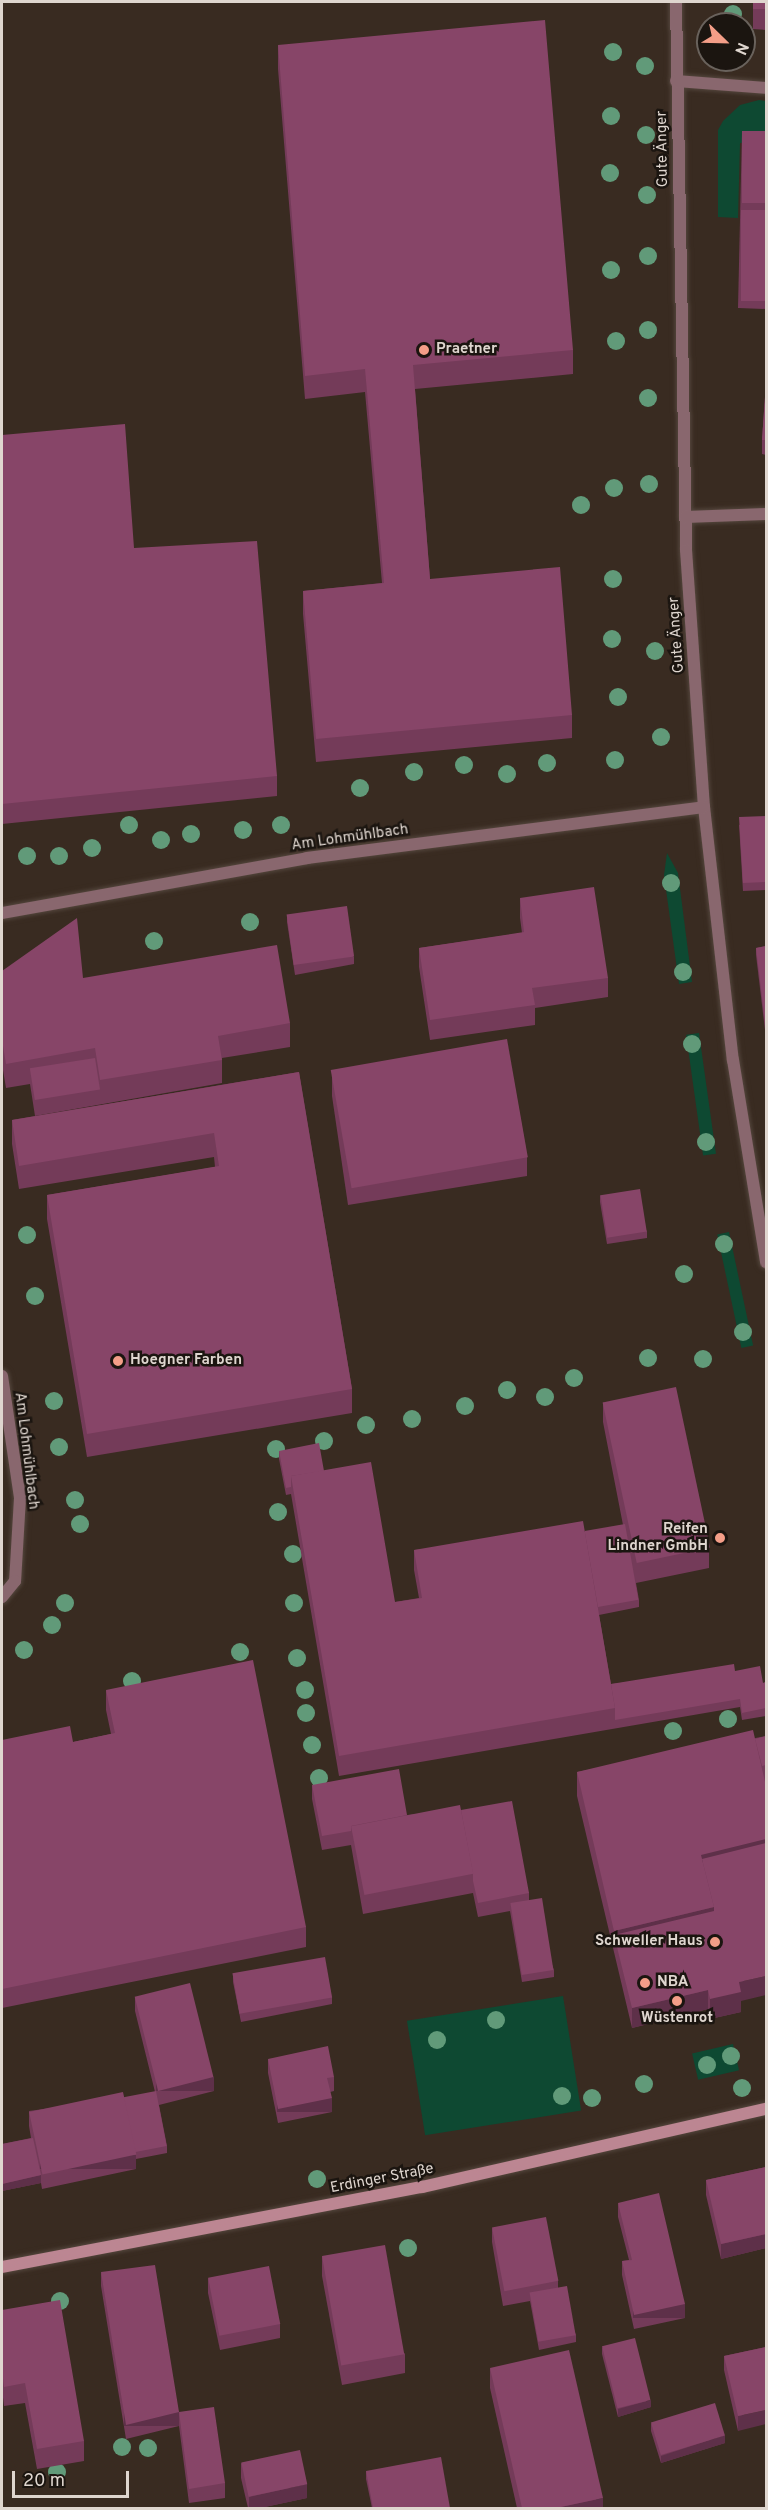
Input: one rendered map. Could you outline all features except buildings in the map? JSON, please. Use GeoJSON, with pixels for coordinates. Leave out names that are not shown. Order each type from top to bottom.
{"type":"FeatureCollection","features":[{"type":"Feature","properties":{"kind":"street","name":"Gute Änger"},"geometry":{"type":"LineString","coordinates":[[676,2],[686,517],[704,807],[733,1060],[766,1262]]}},
{"type":"Feature","properties":{"kind":"street"},"geometry":{"type":"LineString","coordinates":[[676,81],[766,88]]}},
{"type":"Feature","properties":{"kind":"street"},"geometry":{"type":"LineString","coordinates":[[686,517],[766,514]]}},
{"type":"Feature","properties":{"kind":"street","name":"Am Lohmühlbach"},"geometry":{"type":"LineString","coordinates":[[2,913],[307,858],[704,807]]}},
{"type":"Feature","properties":{"kind":"street","name":"Am Lohmühlbach"},"geometry":{"type":"LineString","coordinates":[[2,1376],[20,1498],[15,1581],[2,1597]]}},
{"type":"Feature","properties":{"kind":"street","name":"Erdinger Straße"},"geometry":{"type":"LineString","coordinates":[[2,2267],[422,2187],[766,2109]]}},
{"type":"Feature","properties":{"kind":"green space"},"geometry":{"type":"Polygon","coordinates":[[[759,100],[766,101],[766,143],[740,143],[738,218],[718,217],[718,130],[723,121],[740,105],[759,100]]]}},
{"type":"Feature","properties":{"kind":"green space"},"geometry":{"type":"Polygon","coordinates":[[[667,853],[678,873],[692,982],[679,984],[664,875],[667,853]]]}},
{"type":"Feature","properties":{"kind":"green space"},"geometry":{"type":"Polygon","coordinates":[[[699,1033],[716,1154],[703,1156],[686,1035],[699,1033]]]}},
{"type":"Feature","properties":{"kind":"green space"},"geometry":{"type":"Polygon","coordinates":[[[729,1232],[753,1345],[741,1348],[717,1234],[729,1232]]]}},
{"type":"Feature","properties":{"kind":"green space"},"geometry":{"type":"Polygon","coordinates":[[[563,1996],[581,2111],[425,2135],[407,2021],[563,1996]]]}},
{"type":"Feature","properties":{"kind":"green space"},"geometry":{"type":"Polygon","coordinates":[[[733,2044],[739,2070],[698,2080],[692,2053],[733,2044]]]}},
{"type":"Feature","properties":{"kind":"place","name":"Praetner"},"geometry":{"type":"Point","coordinates":[424,350]}},
{"type":"Feature","properties":{"kind":"place","name":"Hoegner Farben"},"geometry":{"type":"Point","coordinates":[118,1361]}},
{"type":"Feature","properties":{"kind":"place","name":"Reifen Lindner GmbH"},"geometry":{"type":"Point","coordinates":[720,1538]}},
{"type":"Feature","properties":{"kind":"place","name":"Schweller Haus"},"geometry":{"type":"Point","coordinates":[715,1942]}},
{"type":"Feature","properties":{"kind":"place","name":"NBA"},"geometry":{"type":"Point","coordinates":[645,1983]}},
{"type":"Feature","properties":{"kind":"place","name":"Wüstenrot"},"geometry":{"type":"Point","coordinates":[677,2001]}}]}
